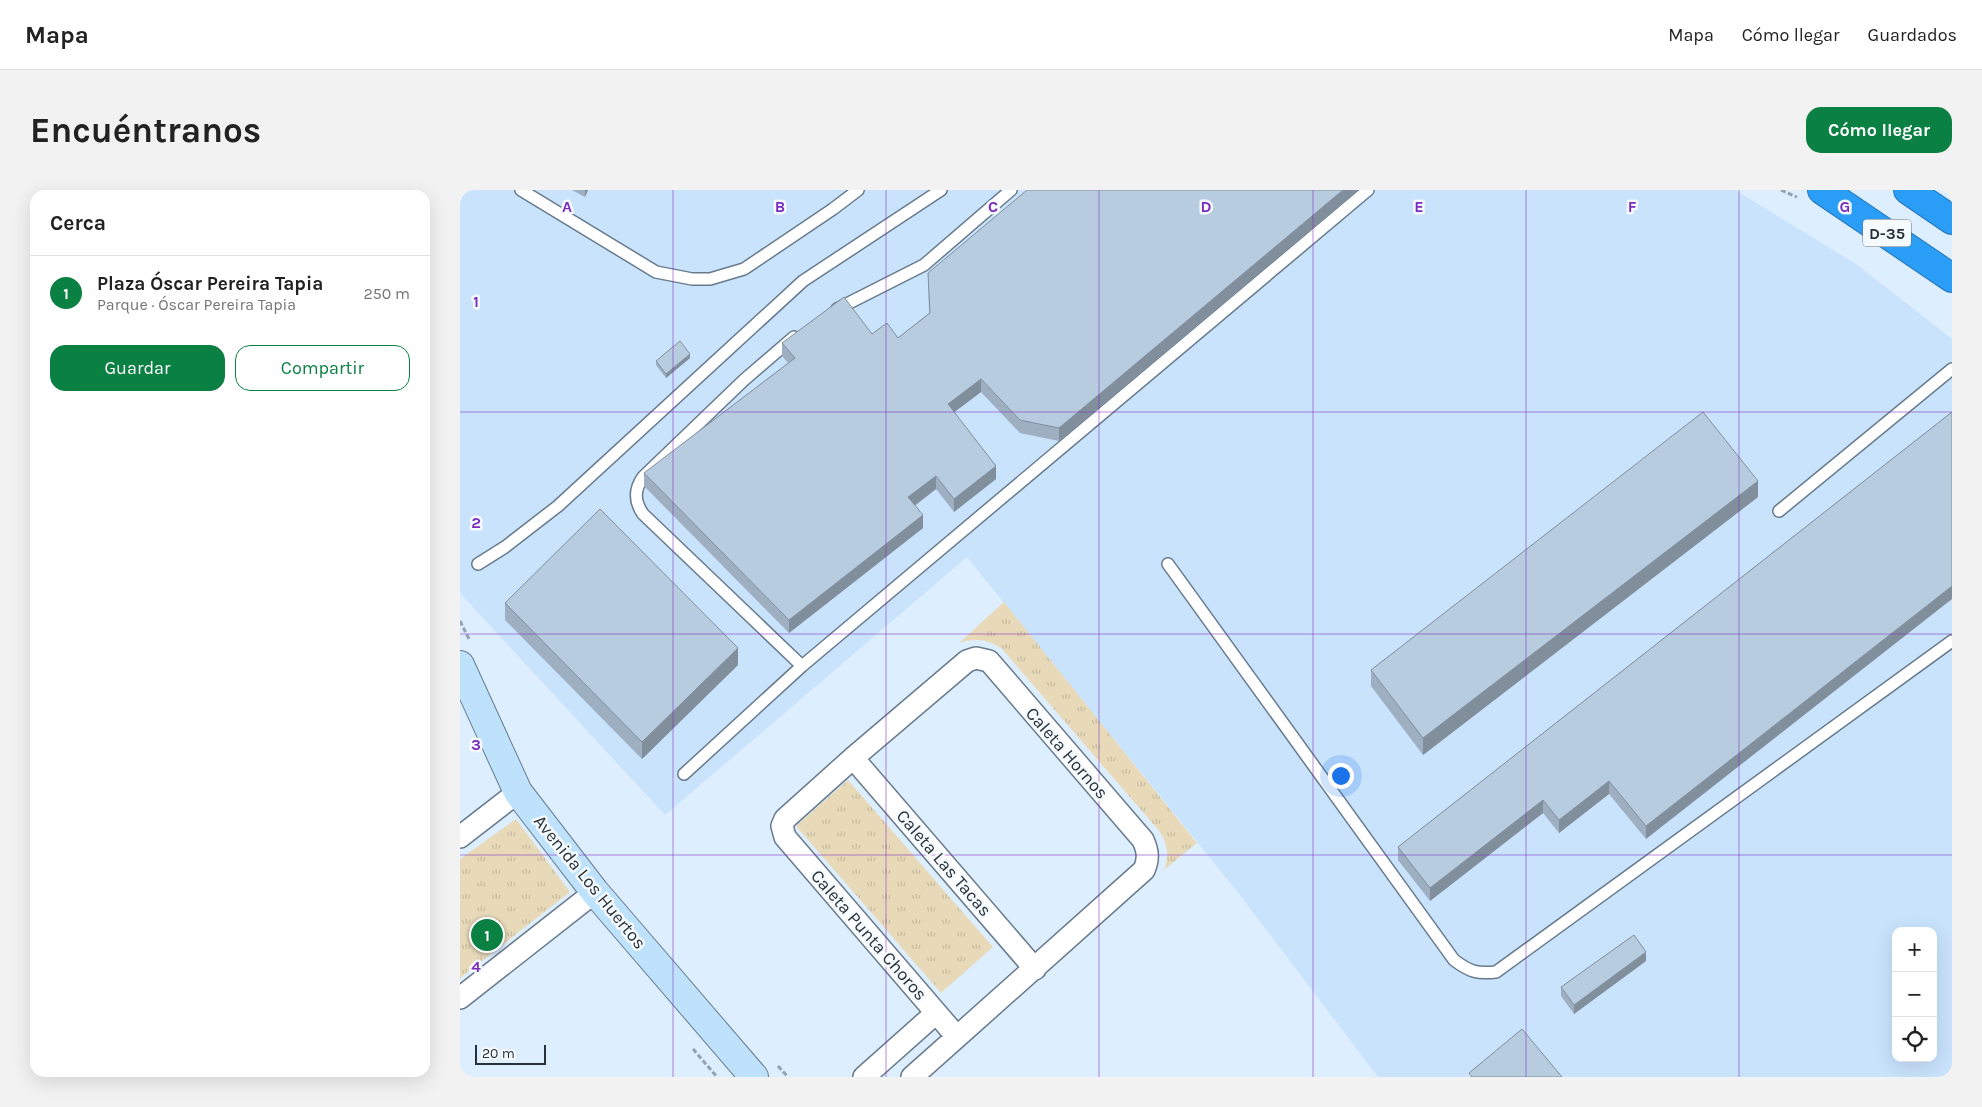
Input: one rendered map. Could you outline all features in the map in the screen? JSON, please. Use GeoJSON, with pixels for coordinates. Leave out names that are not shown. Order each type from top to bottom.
{"type":"FeatureCollection","features":[{"type":"Feature","properties":{"kind":"highway","name":"D-35"},"geometry":{"type":"LineString","coordinates":[[1822,190],[1952,278]]}},
{"type":"Feature","properties":{"kind":"highway","name":"D-35"},"geometry":{"type":"LineString","coordinates":[[1908,190],[1952,220]]}},
{"type":"Feature","properties":{"kind":"street","name":"Avenida Los Huertos"},"geometry":{"type":"LineString","coordinates":[[465,654],[518,792],[595,892],[764,1070]]}},
{"type":"Feature","properties":{"kind":"street","name":"Caleta Hornos"},"geometry":{"type":"LineString","coordinates":[[853,758],[967,661],[976,658],[989,661],[1143,840],[1147,848],[1148,857],[1144,870],[1035,969]]}},
{"type":"Feature","properties":{"kind":"street","name":"Caleta Las Tacas"},"geometry":{"type":"LineString","coordinates":[[853,758],[1035,969]]}},
{"type":"Feature","properties":{"kind":"street","name":"Caleta Punta Choros"},"geometry":{"type":"LineString","coordinates":[[853,758],[785,819],[782,832],[957,1037]]}},
{"type":"Feature","properties":{"kind":"street"},"geometry":{"type":"LineString","coordinates":[[460,836],[518,792]]}},
{"type":"Feature","properties":{"kind":"street"},"geometry":{"type":"LineString","coordinates":[[460,998],[595,892]]}},
{"type":"Feature","properties":{"kind":"street"},"geometry":{"type":"LineString","coordinates":[[912,1077],[1035,969]]}},
{"type":"Feature","properties":{"kind":"street"},"geometry":{"type":"LineString","coordinates":[[864,1077],[936,1013]]}},
{"type":"Feature","properties":{"kind":"lane"},"geometry":{"type":"LineString","coordinates":[[522,190],[656,272],[673,277],[710,279],[744,269],[858,190]]}},
{"type":"Feature","properties":{"kind":"lane"},"geometry":{"type":"LineString","coordinates":[[478,564],[531,528],[558,506],[803,281],[941,190]]}},
{"type":"Feature","properties":{"kind":"lane"},"geometry":{"type":"LineString","coordinates":[[828,314],[924,265],[1011,190]]}},
{"type":"Feature","properties":{"kind":"lane"},"geometry":{"type":"LineString","coordinates":[[684,774],[802,666],[1368,190]]}},
{"type":"Feature","properties":{"kind":"lane"},"geometry":{"type":"LineString","coordinates":[[802,666],[643,514],[638,508],[635,493],[642,477],[744,380],[804,330]]}},
{"type":"Feature","properties":{"kind":"lane"},"geometry":{"type":"LineString","coordinates":[[1779,511],[1952,369]]}},
{"type":"Feature","properties":{"kind":"lane"},"geometry":{"type":"LineString","coordinates":[[1168,564],[1454,960],[1467,970],[1482,974],[1496,972],[1952,641]]}},
{"type":"Feature","properties":{"kind":"path"},"geometry":{"type":"LineString","coordinates":[[460,622],[465,654]]}},
{"type":"Feature","properties":{"kind":"path"},"geometry":{"type":"LineString","coordinates":[[764,1070],[788,1077]]}},
{"type":"Feature","properties":{"kind":"shaded area"},"geometry":{"type":"Polygon","coordinates":[[[460,190],[1735,190],[1856,264],[1952,339],[1952,1077],[1378,1077],[1240,895],[967,557],[665,815],[460,593],[460,190]]]}},
{"type":"Feature","properties":{"kind":"green space"},"geometry":{"type":"Polygon","coordinates":[[[1004,602],[1197,843],[1164,870],[1167,851],[1165,841],[1160,832],[1002,649],[992,643],[981,640],[959,643],[1004,602]]]}},
{"type":"Feature","properties":{"kind":"green space"},"geometry":{"type":"Polygon","coordinates":[[[848,780],[993,947],[941,993],[796,826],[848,780]]]}},
{"type":"Feature","properties":{"kind":"green space"},"geometry":{"type":"Polygon","coordinates":[[[516,819],[570,892],[460,978],[460,859],[516,819]]]}},
{"type":"Feature","properties":{"kind":"building"},"geometry":{"type":"Polygon","coordinates":[[[1027,190],[1343,190],[1059,428],[1020,420],[981,379],[948,404],[996,466],[954,499],[936,476],[908,497],[923,515],[789,620],[644,473],[795,358],[782,343],[844,297],[872,334],[887,323],[898,338],[930,313],[928,273],[1027,190]]]}},
{"type":"Feature","properties":{"kind":"building"},"geometry":{"type":"Polygon","coordinates":[[[680,341],[690,354],[666,374],[656,361],[680,341]]]}},
{"type":"Feature","properties":{"kind":"building"},"geometry":{"type":"Polygon","coordinates":[[[1703,412],[1758,481],[1423,738],[1371,670],[1703,412]]]}},
{"type":"Feature","properties":{"kind":"building"},"geometry":{"type":"Polygon","coordinates":[[[1952,412],[1952,586],[1646,826],[1609,781],[1559,820],[1543,800],[1430,888],[1398,847],[1952,412]]]}},
{"type":"Feature","properties":{"kind":"building"},"geometry":{"type":"Polygon","coordinates":[[[600,509],[738,648],[642,742],[505,603],[600,509]]]}},
{"type":"Feature","properties":{"kind":"building"},"geometry":{"type":"Polygon","coordinates":[[[1634,935],[1646,952],[1574,1005],[1561,987],[1634,935]]]}},
{"type":"Feature","properties":{"kind":"building"},"geometry":{"type":"Polygon","coordinates":[[[1522,1029],[1562,1077],[1472,1077],[1469,1073],[1522,1029]]]}},
{"type":"Feature","properties":{"kind":"place","name":"Plaza Óscar Pereira Tapia"},"geometry":{"type":"Point","coordinates":[487,935]}}]}
